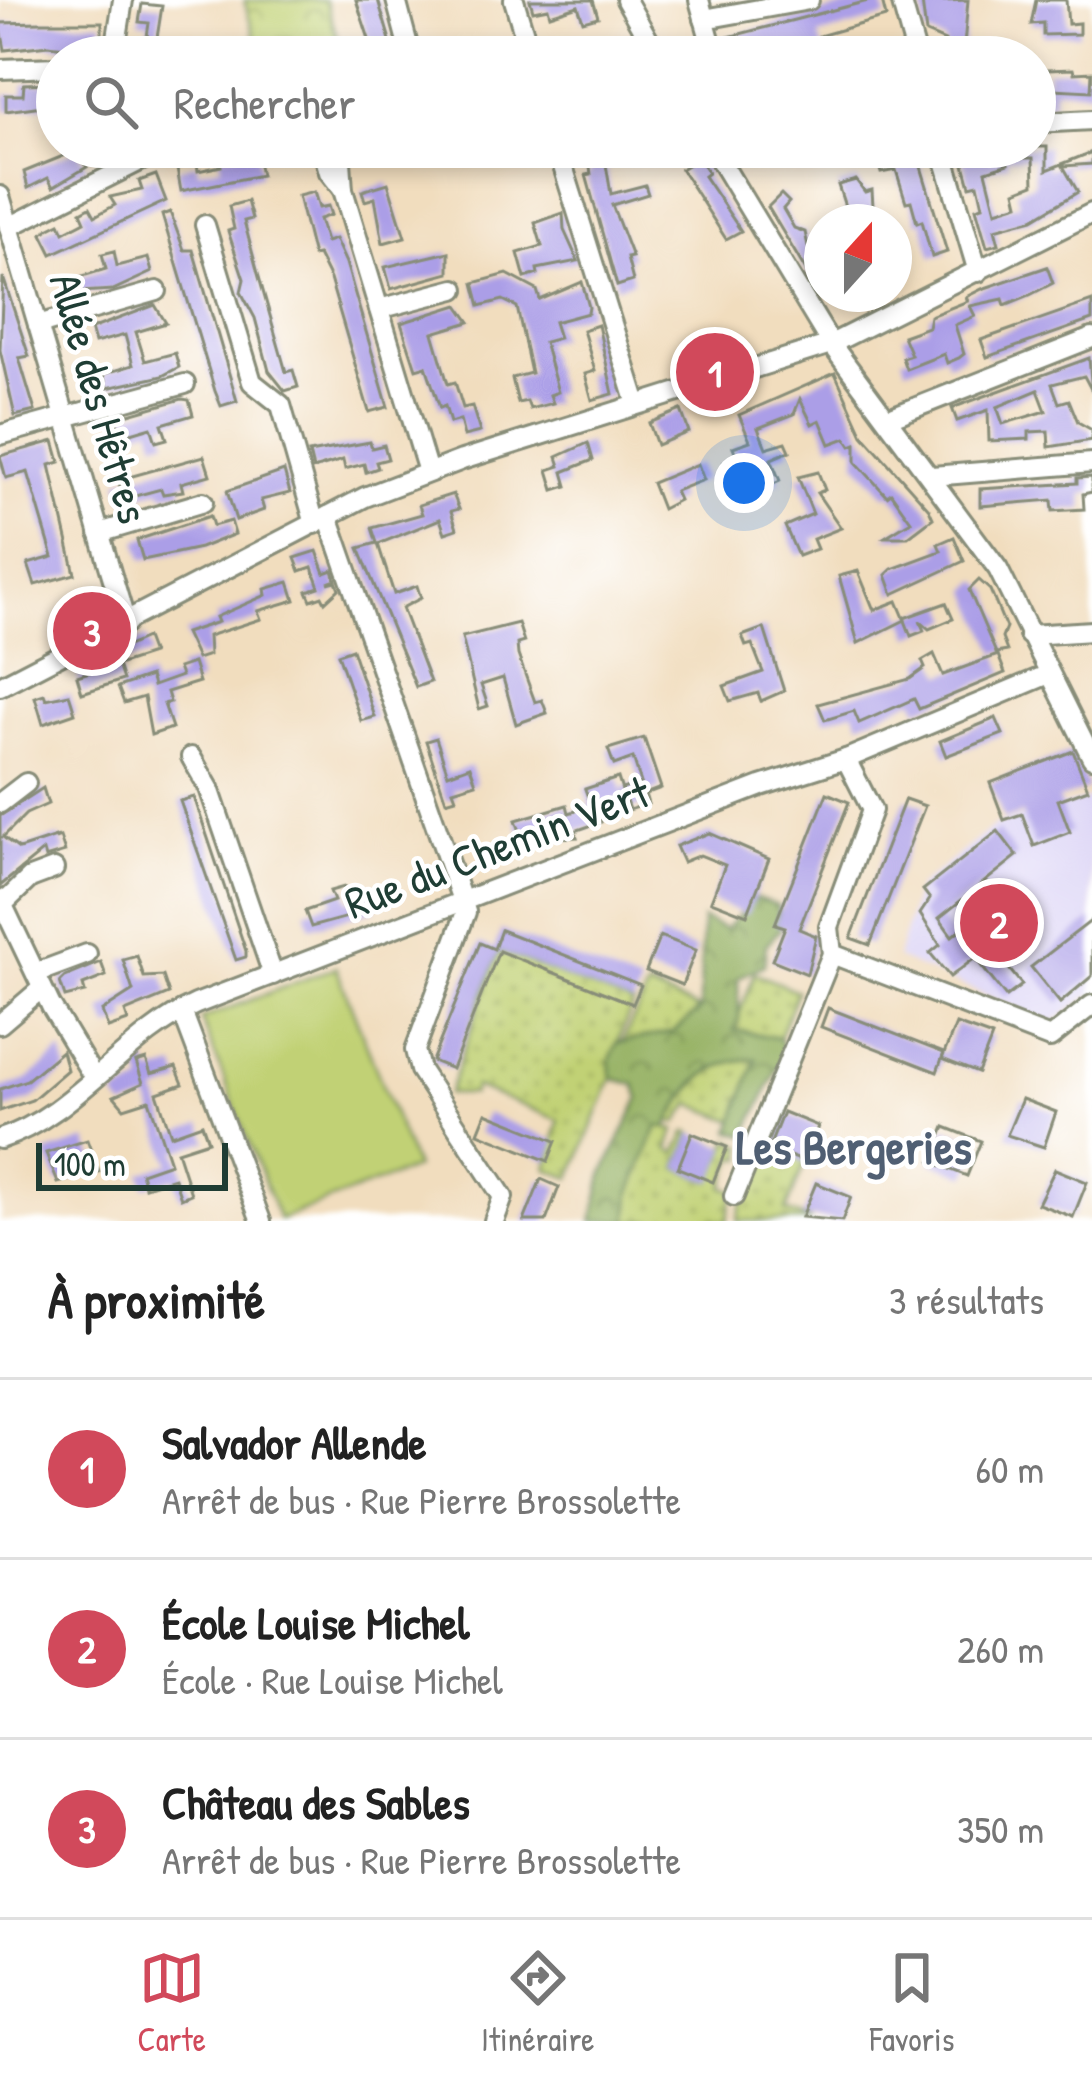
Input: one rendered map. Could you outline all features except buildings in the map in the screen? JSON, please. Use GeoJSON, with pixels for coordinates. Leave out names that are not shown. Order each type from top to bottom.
{"type":"FeatureCollection","features":[{"type":"Feature","properties":{"kind":"street"},"geometry":{"type":"LineString","coordinates":[[117,36],[123,0]]}},
{"type":"Feature","properties":{"kind":"street"},"geometry":{"type":"LineString","coordinates":[[396,0],[405,36]]}},
{"type":"Feature","properties":{"kind":"street"},"geometry":{"type":"LineString","coordinates":[[514,0],[524,36]]}},
{"type":"Feature","properties":{"kind":"street"},"geometry":{"type":"LineString","coordinates":[[626,0],[646,36]]}},
{"type":"Feature","properties":{"kind":"street"},"geometry":{"type":"LineString","coordinates":[[702,10],[809,0]]}},
{"type":"Feature","properties":{"kind":"street"},"geometry":{"type":"LineString","coordinates":[[901,0],[910,36]]}},
{"type":"Feature","properties":{"kind":"street"},"geometry":{"type":"LineString","coordinates":[[0,69],[36,68]]}},
{"type":"Feature","properties":{"kind":"street"},"geometry":{"type":"LineString","coordinates":[[1056,122],[1092,120]]}},
{"type":"Feature","properties":{"kind":"street"},"geometry":{"type":"LineString","coordinates":[[9,227],[126,168]]}},
{"type":"Feature","properties":{"kind":"street"},"geometry":{"type":"LineString","coordinates":[[328,168],[343,190]]}},
{"type":"Feature","properties":{"kind":"street"},"geometry":{"type":"LineString","coordinates":[[341,168],[343,190],[428,472]]}},
{"type":"Feature","properties":{"kind":"street"},"geometry":{"type":"LineString","coordinates":[[564,168],[638,404]]}},
{"type":"Feature","properties":{"kind":"street"},"geometry":{"type":"LineString","coordinates":[[725,168],[831,344],[998,568],[1092,758]]}},
{"type":"Feature","properties":{"kind":"street"},"geometry":{"type":"LineString","coordinates":[[947,168],[978,272]]}},
{"type":"Feature","properties":{"kind":"street","name":"Allée des Hêtres"},"geometry":{"type":"LineString","coordinates":[[1,202],[126,623]]}},
{"type":"Feature","properties":{"kind":"street"},"geometry":{"type":"LineString","coordinates":[[0,686],[321,520],[428,472],[831,344],[1092,213]]}},
{"type":"Feature","properties":{"kind":"street"},"geometry":{"type":"LineString","coordinates":[[205,225],[252,382],[281,405],[467,920],[415,1050],[416,1060],[503,1197],[494,1221]]}},
{"type":"Feature","properties":{"kind":"street"},"geometry":{"type":"LineString","coordinates":[[379,309],[455,289]]}},
{"type":"Feature","properties":{"kind":"street"},"geometry":{"type":"LineString","coordinates":[[38,326],[158,291]]}},
{"type":"Feature","properties":{"kind":"street"},"geometry":{"type":"LineString","coordinates":[[889,418],[1092,338]]}},
{"type":"Feature","properties":{"kind":"street"},"geometry":{"type":"LineString","coordinates":[[0,435],[185,384]]}},
{"type":"Feature","properties":{"kind":"street"},"geometry":{"type":"LineString","coordinates":[[932,476],[1092,463]]}},
{"type":"Feature","properties":{"kind":"street"},"geometry":{"type":"LineString","coordinates":[[99,533],[203,502]]}},
{"type":"Feature","properties":{"kind":"street"},"geometry":{"type":"LineString","coordinates":[[1029,634],[1092,632]]}},
{"type":"Feature","properties":{"kind":"street","name":"Rue du Chemin Vert"},"geometry":{"type":"LineString","coordinates":[[0,1139],[26,1131],[182,1011],[761,786],[846,759],[1049,674]]}},
{"type":"Feature","properties":{"kind":"street"},"geometry":{"type":"LineString","coordinates":[[191,757],[209,788],[273,975]]}},
{"type":"Feature","properties":{"kind":"street"},"geometry":{"type":"LineString","coordinates":[[734,1196],[832,954],[829,927],[872,810],[846,759]]}},
{"type":"Feature","properties":{"kind":"street"},"geometry":{"type":"LineString","coordinates":[[0,802],[26,783]]}},
{"type":"Feature","properties":{"kind":"street"},"geometry":{"type":"LineString","coordinates":[[54,869],[30,878],[1,903],[93,1076]]}},
{"type":"Feature","properties":{"kind":"street"},"geometry":{"type":"LineString","coordinates":[[0,1024],[39,981],[87,954]]}},
{"type":"Feature","properties":{"kind":"street"},"geometry":{"type":"LineString","coordinates":[[832,954],[1050,1038],[1092,1005]]}},
{"type":"Feature","properties":{"kind":"street"},"geometry":{"type":"LineString","coordinates":[[182,1011],[260,1221]]}},
{"type":"Feature","properties":{"kind":"shaded area"},"geometry":{"type":"Polygon","coordinates":[[[1091,798],[1092,994],[1052,1023],[897,958],[917,888],[997,824],[1091,798]]]}},
{"type":"Feature","properties":{"kind":"green space"},"geometry":{"type":"Polygon","coordinates":[[[244,0],[325,0],[337,36],[254,36],[244,0]]]}},
{"type":"Feature","properties":{"kind":"green space"},"geometry":{"type":"Polygon","coordinates":[[[756,898],[777,905],[780,929],[766,945],[764,965],[738,978],[739,1019],[734,1030],[779,1038],[785,1053],[746,1135],[731,1131],[756,1059],[724,1064],[701,1078],[667,1128],[658,1126],[631,1192],[628,1221],[593,1221],[603,1175],[640,1098],[635,1084],[612,1079],[610,1060],[617,1043],[673,1032],[700,1010],[702,919],[725,929],[756,898]]]}},
{"type":"Feature","properties":{"kind":"green space"},"geometry":{"type":"Polygon","coordinates":[[[499,951],[633,1004],[610,1060],[612,1079],[571,1178],[547,1169],[559,1120],[475,1087],[472,1094],[448,1094],[499,951]]]}},
{"type":"Feature","properties":{"kind":"green space"},"geometry":{"type":"Polygon","coordinates":[[[336,967],[415,1168],[279,1220],[201,1019],[336,967]]]}},
{"type":"Feature","properties":{"kind":"green space"},"geometry":{"type":"Polygon","coordinates":[[[755,973],[797,991],[779,1038],[733,1030],[755,973]]]}},
{"type":"Feature","properties":{"kind":"green space"},"geometry":{"type":"Polygon","coordinates":[[[648,988],[700,1010],[674,1032],[621,1044],[648,988]]]}},
{"type":"Feature","properties":{"kind":"green space"},"geometry":{"type":"Polygon","coordinates":[[[757,1058],[735,1121],[691,1104],[677,1123],[669,1122],[704,1076],[726,1064],[757,1058]]]}},
{"type":"Feature","properties":{"kind":"green space"},"geometry":{"type":"Polygon","coordinates":[[[658,1126],[675,1130],[669,1149],[676,1153],[687,1132],[692,1133],[678,1168],[712,1181],[730,1139],[743,1146],[743,1159],[735,1157],[724,1187],[734,1190],[727,1221],[628,1221],[631,1192],[658,1126]]]}},
{"type":"Feature","properties":{"kind":"green space"},"geometry":{"type":"Polygon","coordinates":[[[769,1148],[805,1162],[786,1211],[811,1221],[737,1221],[749,1179],[759,1181],[769,1148]]]}},
{"type":"Feature","properties":{"kind":"place","name":"Salvador Allende"},"geometry":{"type":"Point","coordinates":[715,372]}},
{"type":"Feature","properties":{"kind":"place","name":"Château des Sables"},"geometry":{"type":"Point","coordinates":[92,631]}},
{"type":"Feature","properties":{"kind":"place","name":"École Louise Michel"},"geometry":{"type":"Point","coordinates":[999,923]}},
{"type":"Feature","properties":{"kind":"district","name":"Les Bergeries"},"geometry":{"type":"Point","coordinates":[854,1147]}}]}
